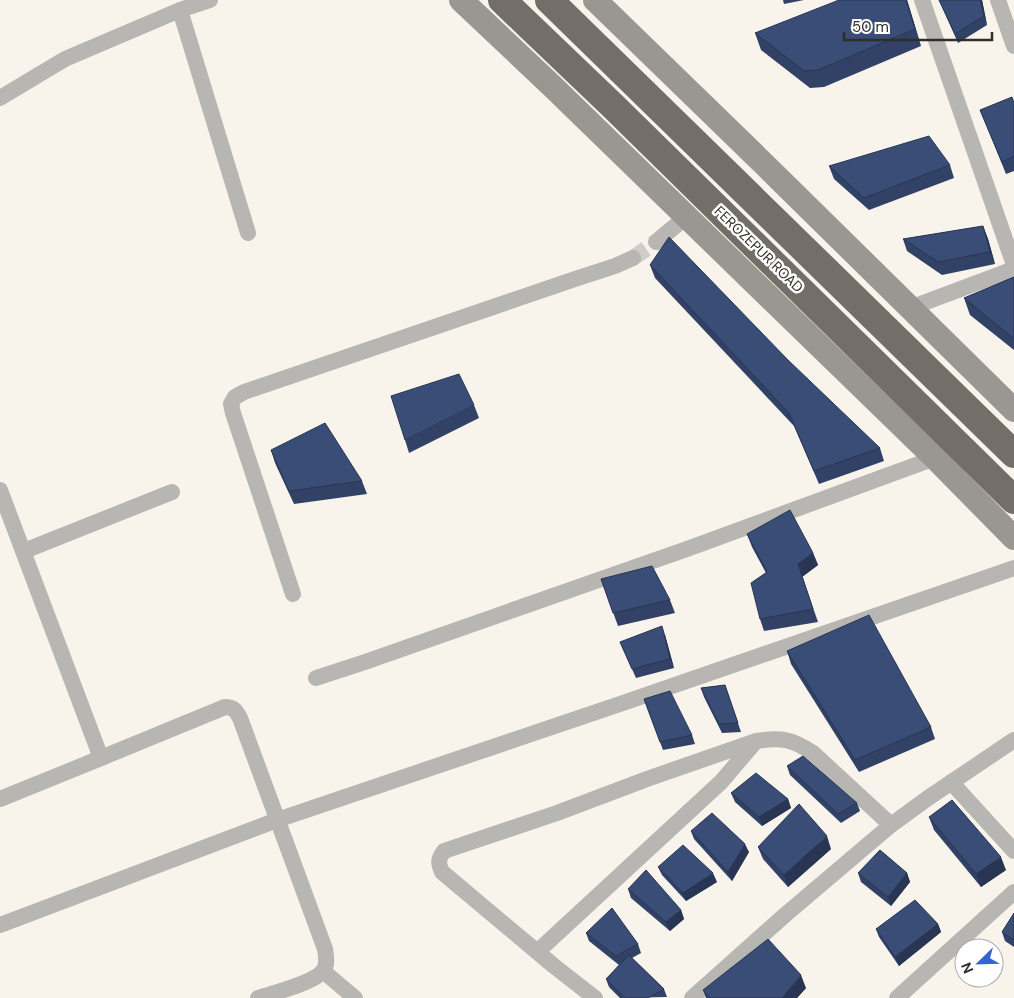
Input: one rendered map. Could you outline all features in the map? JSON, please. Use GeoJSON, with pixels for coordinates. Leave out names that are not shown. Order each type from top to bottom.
{"type":"FeatureCollection","features":[{"type":"Feature","properties":{"kind":"highway","name":"FEROZEPUR ROAD"},"geometry":{"type":"LineString","coordinates":[[502,0],[614,107],[1014,500]]}},
{"type":"Feature","properties":{"kind":"highway"},"geometry":{"type":"LineString","coordinates":[[549,0],[1014,454]]}},
{"type":"Feature","properties":{"kind":"main road"},"geometry":{"type":"LineString","coordinates":[[461,0],[686,216],[1014,538]]}},
{"type":"Feature","properties":{"kind":"main road"},"geometry":{"type":"LineString","coordinates":[[595,0],[1014,410]]}},
{"type":"Feature","properties":{"kind":"street"},"geometry":{"type":"LineString","coordinates":[[0,98],[65,59],[180,10],[210,0]]}},
{"type":"Feature","properties":{"kind":"street"},"geometry":{"type":"LineString","coordinates":[[922,0],[1014,265]]}},
{"type":"Feature","properties":{"kind":"street"},"geometry":{"type":"LineString","coordinates":[[998,0],[1014,46]]}},
{"type":"Feature","properties":{"kind":"street"},"geometry":{"type":"LineString","coordinates":[[180,10],[248,233]]}},
{"type":"Feature","properties":{"kind":"street"},"geometry":{"type":"LineString","coordinates":[[656,242],[686,216]]}},
{"type":"Feature","properties":{"kind":"street"},"geometry":{"type":"LineString","coordinates":[[293,594],[233,413],[231,404],[235,397],[244,392],[615,266],[633,258]]}},
{"type":"Feature","properties":{"kind":"street"},"geometry":{"type":"LineString","coordinates":[[910,308],[1014,269]]}},
{"type":"Feature","properties":{"kind":"street"},"geometry":{"type":"LineString","coordinates":[[316,678],[687,549],[934,458]]}},
{"type":"Feature","properties":{"kind":"street"},"geometry":{"type":"LineString","coordinates":[[0,490],[101,758]]}},
{"type":"Feature","properties":{"kind":"street"},"geometry":{"type":"LineString","coordinates":[[24,551],[172,492]]}},
{"type":"Feature","properties":{"kind":"street"},"geometry":{"type":"LineString","coordinates":[[0,925],[277,820],[1014,568]]}},
{"type":"Feature","properties":{"kind":"street"},"geometry":{"type":"LineString","coordinates":[[0,799],[225,707],[236,711],[325,948],[326,963],[323,971],[311,980],[258,998]]}},
{"type":"Feature","properties":{"kind":"street"},"geometry":{"type":"LineString","coordinates":[[594,998],[442,872],[439,866],[439,858],[444,851],[557,813],[647,778],[756,741],[771,738],[788,739],[813,753],[891,825]]}},
{"type":"Feature","properties":{"kind":"street"},"geometry":{"type":"LineString","coordinates":[[692,998],[785,915],[891,825],[1014,740]]}},
{"type":"Feature","properties":{"kind":"street"},"geometry":{"type":"LineString","coordinates":[[537,952],[721,782],[756,741]]}},
{"type":"Feature","properties":{"kind":"street"},"geometry":{"type":"LineString","coordinates":[[951,782],[1014,851]]}},
{"type":"Feature","properties":{"kind":"street"},"geometry":{"type":"LineString","coordinates":[[898,998],[1014,892]]}},
{"type":"Feature","properties":{"kind":"street"},"geometry":{"type":"LineString","coordinates":[[323,971],[355,998]]}},
{"type":"Feature","properties":{"kind":"building"},"geometry":{"type":"Polygon","coordinates":[[[839,0],[906,0],[915,29],[818,70],[804,71],[755,33],[839,0]]]}},
{"type":"Feature","properties":{"kind":"building"},"geometry":{"type":"Polygon","coordinates":[[[939,0],[980,0],[984,16],[955,34],[939,0]]]}},
{"type":"Feature","properties":{"kind":"building"},"geometry":{"type":"Polygon","coordinates":[[[1012,97],[1014,103],[1014,156],[1002,162],[980,110],[1012,97]]]}},
{"type":"Feature","properties":{"kind":"building"},"geometry":{"type":"Polygon","coordinates":[[[929,136],[950,165],[864,198],[829,166],[929,136]]]}},
{"type":"Feature","properties":{"kind":"building"},"geometry":{"type":"Polygon","coordinates":[[[983,226],[990,252],[938,262],[903,239],[983,226]]]}},
{"type":"Feature","properties":{"kind":"building"},"geometry":{"type":"Polygon","coordinates":[[[669,237],[788,360],[880,448],[814,471],[789,413],[650,265],[669,237]]]}},
{"type":"Feature","properties":{"kind":"building"},"geometry":{"type":"Polygon","coordinates":[[[1014,277],[1014,338],[1013,338],[964,298],[1014,277]]]}},
{"type":"Feature","properties":{"kind":"building"},"geometry":{"type":"Polygon","coordinates":[[[459,374],[474,405],[405,440],[391,396],[459,374]]]}},
{"type":"Feature","properties":{"kind":"building"},"geometry":{"type":"Polygon","coordinates":[[[325,423],[362,481],[289,491],[271,450],[325,423]]]}},
{"type":"Feature","properties":{"kind":"building"},"geometry":{"type":"Polygon","coordinates":[[[790,510],[813,553],[798,564],[813,609],[760,619],[751,583],[767,572],[747,534],[790,510]]]}},
{"type":"Feature","properties":{"kind":"building"},"geometry":{"type":"Polygon","coordinates":[[[652,566],[670,600],[613,613],[601,579],[652,566]]]}},
{"type":"Feature","properties":{"kind":"building"},"geometry":{"type":"Polygon","coordinates":[[[869,615],[931,727],[855,760],[787,651],[869,615]]]}},
{"type":"Feature","properties":{"kind":"building"},"geometry":{"type":"Polygon","coordinates":[[[662,626],[670,659],[632,669],[620,642],[662,626]]]}},
{"type":"Feature","properties":{"kind":"building"},"geometry":{"type":"Polygon","coordinates":[[[725,685],[738,723],[719,724],[701,688],[725,685]]]}},
{"type":"Feature","properties":{"kind":"building"},"geometry":{"type":"Polygon","coordinates":[[[670,691],[692,735],[660,742],[644,699],[670,691]]]}},
{"type":"Feature","properties":{"kind":"building"},"geometry":{"type":"Polygon","coordinates":[[[803,756],[857,803],[838,814],[787,766],[803,756]]]}},
{"type":"Feature","properties":{"kind":"building"},"geometry":{"type":"Polygon","coordinates":[[[756,773],[788,799],[759,817],[731,793],[756,773]]]}},
{"type":"Feature","properties":{"kind":"building"},"geometry":{"type":"Polygon","coordinates":[[[952,800],[1001,857],[976,874],[929,817],[952,800]]]}},
{"type":"Feature","properties":{"kind":"building"},"geometry":{"type":"Polygon","coordinates":[[[799,804],[827,836],[784,875],[758,847],[799,804]]]}},
{"type":"Feature","properties":{"kind":"building"},"geometry":{"type":"Polygon","coordinates":[[[712,813],[745,844],[728,872],[691,831],[712,813]]]}},
{"type":"Feature","properties":{"kind":"building"},"geometry":{"type":"Polygon","coordinates":[[[683,845],[713,873],[683,893],[658,867],[683,845]]]}},
{"type":"Feature","properties":{"kind":"building"},"geometry":{"type":"Polygon","coordinates":[[[880,850],[907,873],[888,897],[858,873],[880,850]]]}},
{"type":"Feature","properties":{"kind":"building"},"geometry":{"type":"Polygon","coordinates":[[[646,870],[681,910],[666,922],[628,889],[646,870]]]}},
{"type":"Feature","properties":{"kind":"building"},"geometry":{"type":"Polygon","coordinates":[[[915,900],[938,924],[895,957],[876,929],[915,900]]]}},
{"type":"Feature","properties":{"kind":"building"},"geometry":{"type":"Polygon","coordinates":[[[612,908],[638,944],[616,956],[586,933],[612,908]]]}},
{"type":"Feature","properties":{"kind":"building"},"geometry":{"type":"Polygon","coordinates":[[[1014,913],[1014,940],[1002,932],[1014,913]]]}},
{"type":"Feature","properties":{"kind":"building"},"geometry":{"type":"Polygon","coordinates":[[[768,939],[801,975],[782,998],[710,998],[703,990],[768,939]]]}},
{"type":"Feature","properties":{"kind":"building"},"geometry":{"type":"Polygon","coordinates":[[[629,955],[664,989],[648,998],[625,998],[606,979],[629,955]]]}},
{"type":"Feature","properties":{"kind":"tunnel"},"geometry":{"type":"LineString","coordinates":[[633,258],[656,242]]}}]}
